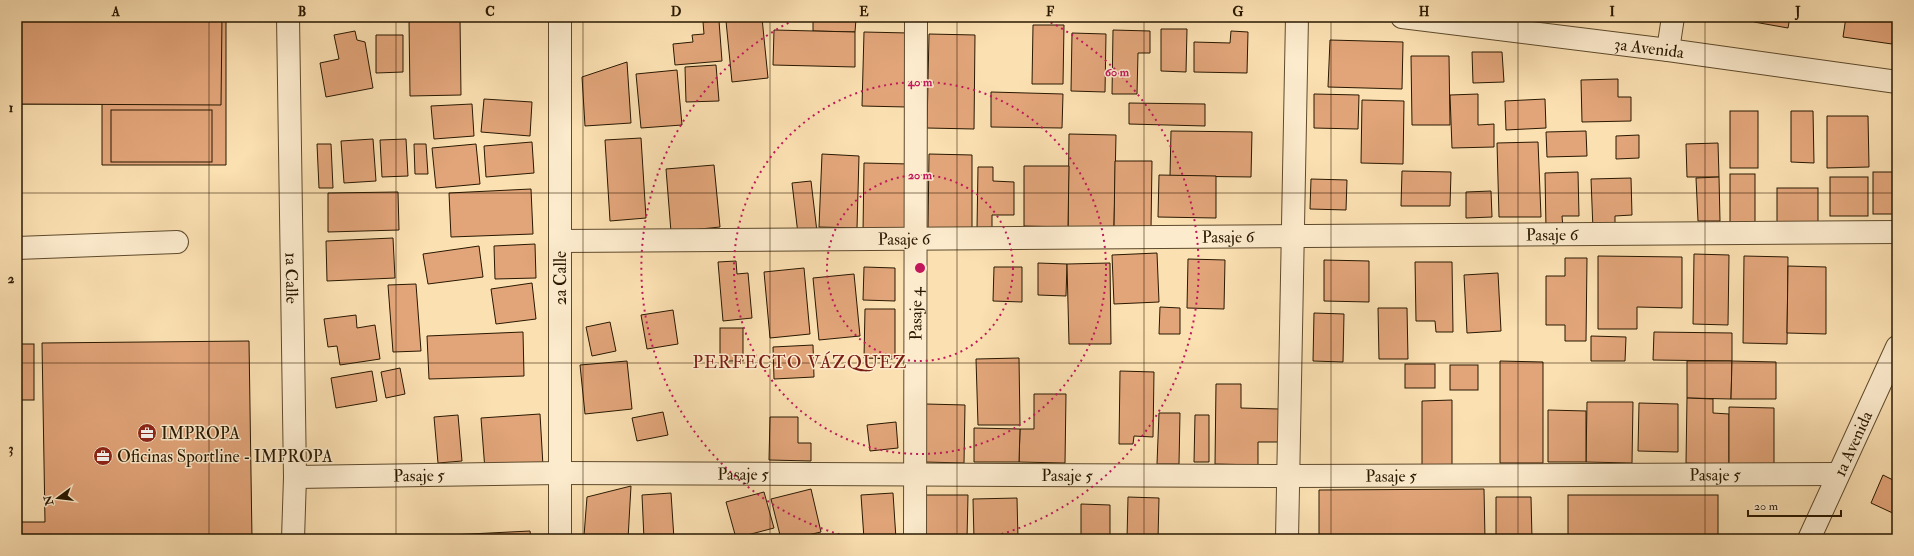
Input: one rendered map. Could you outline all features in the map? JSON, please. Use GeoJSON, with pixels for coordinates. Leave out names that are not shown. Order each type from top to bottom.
{"type":"FeatureCollection","features":[{"type":"Feature","properties":{"kind":"street","name":"1a Calle"},"geometry":{"type":"LineString","coordinates":[[288,17],[295,477],[293,539]]}},
{"type":"Feature","properties":{"kind":"street","name":"2a Calle"},"geometry":{"type":"LineString","coordinates":[[560,17],[560,539]]}},
{"type":"Feature","properties":{"kind":"street","name":"Pasaje 4"},"geometry":{"type":"LineString","coordinates":[[915,539],[916,17]]}},
{"type":"Feature","properties":{"kind":"street"},"geometry":{"type":"LineString","coordinates":[[1287,539],[1297,17]]}},
{"type":"Feature","properties":{"kind":"street","name":"3a Avenida"},"geometry":{"type":"LineString","coordinates":[[1402,17],[1668,50],[1897,82]]}},
{"type":"Feature","properties":{"kind":"street"},"geometry":{"type":"LineString","coordinates":[[1668,50],[1673,17]]}},
{"type":"Feature","properties":{"kind":"street","name":"Pasaje 6"},"geometry":{"type":"LineString","coordinates":[[560,241],[1897,232]]}},
{"type":"Feature","properties":{"kind":"street"},"geometry":{"type":"LineString","coordinates":[[17,248],[177,242]]}},
{"type":"Feature","properties":{"kind":"street","name":"1a Avenida"},"geometry":{"type":"LineString","coordinates":[[1809,539],[1897,347]]}},
{"type":"Feature","properties":{"kind":"street","name":"Pasaje 5"},"geometry":{"type":"LineString","coordinates":[[295,477],[560,473],[915,473],[1288,476],[1838,474]]}},
{"type":"Feature","properties":{"kind":"building"},"geometry":{"type":"Polygon","coordinates":[[[17,17],[226,17],[226,165],[102,165],[102,104],[17,104],[17,17]]]}},
{"type":"Feature","properties":{"kind":"building"},"geometry":{"type":"Polygon","coordinates":[[[17,17],[222,17],[221,105],[17,104],[17,17]]]}},
{"type":"Feature","properties":{"kind":"building"},"geometry":{"type":"Polygon","coordinates":[[[1755,17],[1790,17],[1788,28],[1754,22],[1755,17]]]}},
{"type":"Feature","properties":{"kind":"building"},"geometry":{"type":"Polygon","coordinates":[[[1846,17],[1896,17],[1892,44],[1843,37],[1846,17]]]}},
{"type":"Feature","properties":{"kind":"building"},"geometry":{"type":"Polygon","coordinates":[[[762,18],[768,78],[732,82],[726,21],[762,18]]]}},
{"type":"Feature","properties":{"kind":"building"},"geometry":{"type":"Polygon","coordinates":[[[813,18],[856,19],[855,32],[813,31],[813,18]]]}},
{"type":"Feature","properties":{"kind":"building"},"geometry":{"type":"Polygon","coordinates":[[[460,19],[461,95],[410,96],[409,20],[460,19]]]}},
{"type":"Feature","properties":{"kind":"building"},"geometry":{"type":"Polygon","coordinates":[[[719,21],[722,61],[675,65],[673,44],[693,42],[692,35],[704,34],[703,22],[719,21]]]}},
{"type":"Feature","properties":{"kind":"building"},"geometry":{"type":"Polygon","coordinates":[[[1033,25],[1064,25],[1063,84],[1032,84],[1033,25]]]}},
{"type":"Feature","properties":{"kind":"building"},"geometry":{"type":"Polygon","coordinates":[[[1161,29],[1187,29],[1186,72],[1161,71],[1161,29]]]}},
{"type":"Feature","properties":{"kind":"building"},"geometry":{"type":"Polygon","coordinates":[[[774,30],[855,32],[855,67],[773,65],[774,30]]]}},
{"type":"Feature","properties":{"kind":"building"},"geometry":{"type":"Polygon","coordinates":[[[1113,30],[1150,31],[1150,53],[1138,53],[1137,94],[1112,94],[1113,30]]]}},
{"type":"Feature","properties":{"kind":"building"},"geometry":{"type":"Polygon","coordinates":[[[355,31],[357,40],[365,42],[373,88],[326,97],[320,63],[339,59],[334,35],[355,31]]]}},
{"type":"Feature","properties":{"kind":"building"},"geometry":{"type":"Polygon","coordinates":[[[1231,31],[1248,32],[1247,73],[1194,72],[1194,42],[1230,43],[1231,31]]]}},
{"type":"Feature","properties":{"kind":"building"},"geometry":{"type":"Polygon","coordinates":[[[864,32],[909,33],[907,107],[862,106],[864,32]]]}},
{"type":"Feature","properties":{"kind":"building"},"geometry":{"type":"Polygon","coordinates":[[[1072,33],[1106,34],[1105,92],[1071,91],[1072,33]]]}},
{"type":"Feature","properties":{"kind":"building"},"geometry":{"type":"Polygon","coordinates":[[[929,34],[975,35],[974,129],[927,128],[929,34]]]}},
{"type":"Feature","properties":{"kind":"building"},"geometry":{"type":"Polygon","coordinates":[[[376,35],[403,35],[403,72],[376,73],[376,35]]]}},
{"type":"Feature","properties":{"kind":"building"},"geometry":{"type":"Polygon","coordinates":[[[1330,40],[1403,42],[1402,89],[1328,87],[1330,40]]]}},
{"type":"Feature","properties":{"kind":"building"},"geometry":{"type":"Polygon","coordinates":[[[1472,52],[1502,52],[1504,82],[1473,83],[1472,52]]]}},
{"type":"Feature","properties":{"kind":"building"},"geometry":{"type":"Polygon","coordinates":[[[1411,56],[1449,56],[1450,125],[1412,125],[1411,56]]]}},
{"type":"Feature","properties":{"kind":"building"},"geometry":{"type":"Polygon","coordinates":[[[627,62],[631,123],[585,126],[582,77],[627,62]]]}},
{"type":"Feature","properties":{"kind":"building"},"geometry":{"type":"Polygon","coordinates":[[[716,65],[719,101],[686,102],[685,67],[716,65]]]}},
{"type":"Feature","properties":{"kind":"building"},"geometry":{"type":"Polygon","coordinates":[[[677,70],[682,125],[641,128],[636,74],[677,70]]]}},
{"type":"Feature","properties":{"kind":"building"},"geometry":{"type":"Polygon","coordinates":[[[1618,79],[1618,97],[1631,97],[1631,121],[1582,122],[1581,80],[1618,79]]]}},
{"type":"Feature","properties":{"kind":"building"},"geometry":{"type":"Polygon","coordinates":[[[991,92],[1063,94],[1062,128],[991,127],[991,92]]]}},
{"type":"Feature","properties":{"kind":"building"},"geometry":{"type":"Polygon","coordinates":[[[1314,94],[1359,95],[1358,129],[1314,128],[1314,94]]]}},
{"type":"Feature","properties":{"kind":"building"},"geometry":{"type":"Polygon","coordinates":[[[1478,94],[1478,125],[1494,124],[1494,147],[1452,148],[1450,95],[1478,94]]]}},
{"type":"Feature","properties":{"kind":"building"},"geometry":{"type":"Polygon","coordinates":[[[484,99],[532,102],[530,136],[481,132],[484,99]]]}},
{"type":"Feature","properties":{"kind":"building"},"geometry":{"type":"Polygon","coordinates":[[[1545,99],[1546,128],[1506,130],[1505,101],[1545,99]]]}},
{"type":"Feature","properties":{"kind":"building"},"geometry":{"type":"Polygon","coordinates":[[[1362,100],[1404,101],[1403,164],[1361,163],[1362,100]]]}},
{"type":"Feature","properties":{"kind":"building"},"geometry":{"type":"Polygon","coordinates":[[[1129,103],[1205,104],[1205,126],[1129,124],[1129,103]]]}},
{"type":"Feature","properties":{"kind":"building"},"geometry":{"type":"Polygon","coordinates":[[[472,104],[474,136],[434,139],[431,106],[472,104]]]}},
{"type":"Feature","properties":{"kind":"building"},"geometry":{"type":"Polygon","coordinates":[[[111,110],[212,110],[212,162],[111,162],[111,110]]]}},
{"type":"Feature","properties":{"kind":"building"},"geometry":{"type":"Polygon","coordinates":[[[1730,111],[1758,111],[1758,168],[1730,168],[1730,111]]]}},
{"type":"Feature","properties":{"kind":"building"},"geometry":{"type":"Polygon","coordinates":[[[1791,111],[1813,111],[1814,163],[1791,162],[1791,111]]]}},
{"type":"Feature","properties":{"kind":"building"},"geometry":{"type":"Polygon","coordinates":[[[1827,116],[1868,116],[1869,167],[1827,168],[1827,116]]]}},
{"type":"Feature","properties":{"kind":"building"},"geometry":{"type":"Polygon","coordinates":[[[1171,131],[1252,132],[1251,177],[1170,176],[1171,131]]]}},
{"type":"Feature","properties":{"kind":"building"},"geometry":{"type":"Polygon","coordinates":[[[1586,131],[1587,156],[1547,157],[1546,132],[1586,131]]]}},
{"type":"Feature","properties":{"kind":"building"},"geometry":{"type":"Polygon","coordinates":[[[1069,134],[1116,135],[1114,228],[1068,227],[1069,134]]]}},
{"type":"Feature","properties":{"kind":"building"},"geometry":{"type":"Polygon","coordinates":[[[1639,135],[1639,158],[1616,159],[1616,136],[1639,135]]]}},
{"type":"Feature","properties":{"kind":"building"},"geometry":{"type":"Polygon","coordinates":[[[641,138],[646,218],[610,221],[605,140],[641,138]]]}},
{"type":"Feature","properties":{"kind":"building"},"geometry":{"type":"Polygon","coordinates":[[[373,139],[376,181],[344,183],[341,141],[373,139]]]}},
{"type":"Feature","properties":{"kind":"building"},"geometry":{"type":"Polygon","coordinates":[[[406,139],[408,176],[382,177],[380,140],[406,139]]]}},
{"type":"Feature","properties":{"kind":"building"},"geometry":{"type":"Polygon","coordinates":[[[532,142],[534,173],[486,177],[484,146],[532,142]]]}},
{"type":"Feature","properties":{"kind":"building"},"geometry":{"type":"Polygon","coordinates":[[[1538,142],[1541,217],[1499,217],[1497,143],[1538,142]]]}},
{"type":"Feature","properties":{"kind":"building"},"geometry":{"type":"Polygon","coordinates":[[[1718,143],[1719,177],[1687,177],[1686,144],[1718,143]]]}},
{"type":"Feature","properties":{"kind":"building"},"geometry":{"type":"Polygon","coordinates":[[[317,144],[331,144],[333,188],[319,188],[317,144]]]}},
{"type":"Feature","properties":{"kind":"building"},"geometry":{"type":"Polygon","coordinates":[[[414,144],[426,144],[428,174],[415,174],[414,144]]]}},
{"type":"Feature","properties":{"kind":"building"},"geometry":{"type":"Polygon","coordinates":[[[476,144],[480,184],[436,188],[432,148],[476,144]]]}},
{"type":"Feature","properties":{"kind":"building"},"geometry":{"type":"Polygon","coordinates":[[[822,154],[859,156],[857,228],[819,227],[822,154]]]}},
{"type":"Feature","properties":{"kind":"building"},"geometry":{"type":"Polygon","coordinates":[[[929,154],[972,155],[972,230],[928,229],[929,154]]]}},
{"type":"Feature","properties":{"kind":"building"},"geometry":{"type":"Polygon","coordinates":[[[1115,161],[1152,161],[1151,229],[1114,228],[1115,161]]]}},
{"type":"Feature","properties":{"kind":"building"},"geometry":{"type":"Polygon","coordinates":[[[864,163],[910,164],[909,233],[863,232],[864,163]]]}},
{"type":"Feature","properties":{"kind":"building"},"geometry":{"type":"Polygon","coordinates":[[[714,165],[720,227],[671,232],[666,169],[714,165]]]}},
{"type":"Feature","properties":{"kind":"building"},"geometry":{"type":"Polygon","coordinates":[[[1024,166],[1069,166],[1068,227],[1024,226],[1024,166]]]}},
{"type":"Feature","properties":{"kind":"building"},"geometry":{"type":"Polygon","coordinates":[[[978,167],[993,167],[993,181],[1014,182],[1014,215],[992,215],[992,229],[977,229],[978,167]]]}},
{"type":"Feature","properties":{"kind":"building"},"geometry":{"type":"Polygon","coordinates":[[[1402,171],[1451,172],[1450,206],[1401,206],[1402,171]]]}},
{"type":"Feature","properties":{"kind":"building"},"geometry":{"type":"Polygon","coordinates":[[[1578,172],[1579,216],[1562,216],[1563,228],[1546,229],[1545,173],[1578,172]]]}},
{"type":"Feature","properties":{"kind":"building"},"geometry":{"type":"Polygon","coordinates":[[[1873,172],[1897,172],[1897,214],[1873,214],[1873,172]]]}},
{"type":"Feature","properties":{"kind":"building"},"geometry":{"type":"Polygon","coordinates":[[[1730,174],[1755,174],[1755,232],[1730,232],[1730,174]]]}},
{"type":"Feature","properties":{"kind":"building"},"geometry":{"type":"Polygon","coordinates":[[[1159,175],[1216,176],[1216,218],[1158,217],[1159,175]]]}},
{"type":"Feature","properties":{"kind":"building"},"geometry":{"type":"Polygon","coordinates":[[[1719,177],[1720,221],[1698,221],[1696,178],[1719,177]]]}},
{"type":"Feature","properties":{"kind":"building"},"geometry":{"type":"Polygon","coordinates":[[[1830,177],[1868,177],[1868,216],[1830,216],[1830,177]]]}},
{"type":"Feature","properties":{"kind":"building"},"geometry":{"type":"Polygon","coordinates":[[[1631,178],[1632,215],[1615,216],[1615,230],[1593,230],[1591,179],[1631,178]]]}},
{"type":"Feature","properties":{"kind":"building"},"geometry":{"type":"Polygon","coordinates":[[[1311,179],[1347,180],[1346,210],[1310,209],[1311,179]]]}},
{"type":"Feature","properties":{"kind":"building"},"geometry":{"type":"Polygon","coordinates":[[[811,181],[817,232],[798,234],[792,183],[811,181]]]}},
{"type":"Feature","properties":{"kind":"building"},"geometry":{"type":"Polygon","coordinates":[[[1777,188],[1818,188],[1818,232],[1777,232],[1777,188]]]}},
{"type":"Feature","properties":{"kind":"building"},"geometry":{"type":"Polygon","coordinates":[[[531,189],[533,234],[451,237],[449,193],[531,189]]]}},
{"type":"Feature","properties":{"kind":"building"},"geometry":{"type":"Polygon","coordinates":[[[1491,191],[1492,217],[1466,218],[1466,192],[1491,191]]]}},
{"type":"Feature","properties":{"kind":"building"},"geometry":{"type":"Polygon","coordinates":[[[398,192],[399,230],[328,232],[328,193],[398,192]]]}},
{"type":"Feature","properties":{"kind":"building"},"geometry":{"type":"Polygon","coordinates":[[[393,238],[395,278],[327,281],[326,241],[393,238]]]}},
{"type":"Feature","properties":{"kind":"building"},"geometry":{"type":"Polygon","coordinates":[[[535,244],[536,278],[495,279],[494,246],[535,244]]]}},
{"type":"Feature","properties":{"kind":"building"},"geometry":{"type":"Polygon","coordinates":[[[479,246],[483,277],[428,284],[423,254],[479,246]]]}},
{"type":"Feature","properties":{"kind":"building"},"geometry":{"type":"Polygon","coordinates":[[[1157,253],[1159,302],[1114,304],[1112,255],[1157,253]]]}},
{"type":"Feature","properties":{"kind":"building"},"geometry":{"type":"Polygon","coordinates":[[[1694,254],[1729,255],[1728,325],[1693,324],[1694,254]]]}},
{"type":"Feature","properties":{"kind":"building"},"geometry":{"type":"Polygon","coordinates":[[[1598,256],[1682,257],[1682,308],[1637,307],[1637,329],[1598,329],[1598,256]]]}},
{"type":"Feature","properties":{"kind":"building"},"geometry":{"type":"Polygon","coordinates":[[[1744,256],[1788,257],[1787,344],[1743,343],[1744,256]]]}},
{"type":"Feature","properties":{"kind":"building"},"geometry":{"type":"Polygon","coordinates":[[[1565,258],[1587,258],[1586,341],[1565,341],[1565,325],[1546,325],[1546,276],[1565,276],[1565,258]]]}},
{"type":"Feature","properties":{"kind":"building"},"geometry":{"type":"Polygon","coordinates":[[[1188,259],[1225,260],[1224,309],[1187,308],[1188,259]]]}},
{"type":"Feature","properties":{"kind":"building"},"geometry":{"type":"Polygon","coordinates":[[[1324,260],[1369,261],[1369,302],[1324,301],[1324,260]]]}},
{"type":"Feature","properties":{"kind":"building"},"geometry":{"type":"Polygon","coordinates":[[[736,261],[737,274],[748,273],[752,318],[723,321],[718,262],[736,261]]]}},
{"type":"Feature","properties":{"kind":"building"},"geometry":{"type":"Polygon","coordinates":[[[1415,262],[1452,262],[1453,332],[1436,332],[1435,321],[1416,321],[1415,262]]]}},
{"type":"Feature","properties":{"kind":"building"},"geometry":{"type":"Polygon","coordinates":[[[1038,263],[1067,264],[1066,296],[1038,295],[1038,263]]]}},
{"type":"Feature","properties":{"kind":"building"},"geometry":{"type":"Polygon","coordinates":[[[1110,263],[1111,344],[1069,344],[1067,264],[1110,263]]]}},
{"type":"Feature","properties":{"kind":"building"},"geometry":{"type":"Polygon","coordinates":[[[1788,266],[1826,267],[1826,334],[1787,333],[1788,266]]]}},
{"type":"Feature","properties":{"kind":"building"},"geometry":{"type":"Polygon","coordinates":[[[864,267],[895,268],[895,301],[863,300],[864,267]]]}},
{"type":"Feature","properties":{"kind":"building"},"geometry":{"type":"Polygon","coordinates":[[[994,267],[1022,267],[1022,302],[993,301],[994,267]]]}},
{"type":"Feature","properties":{"kind":"building"},"geometry":{"type":"Polygon","coordinates":[[[804,268],[810,334],[770,338],[764,272],[804,268]]]}},
{"type":"Feature","properties":{"kind":"building"},"geometry":{"type":"Polygon","coordinates":[[[1498,273],[1501,331],[1467,333],[1464,275],[1498,273]]]}},
{"type":"Feature","properties":{"kind":"building"},"geometry":{"type":"Polygon","coordinates":[[[854,274],[860,336],[819,340],[813,278],[854,274]]]}},
{"type":"Feature","properties":{"kind":"building"},"geometry":{"type":"Polygon","coordinates":[[[532,283],[536,319],[496,324],[491,289],[532,283]]]}},
{"type":"Feature","properties":{"kind":"building"},"geometry":{"type":"Polygon","coordinates":[[[416,284],[421,351],[393,352],[388,285],[416,284]]]}},
{"type":"Feature","properties":{"kind":"building"},"geometry":{"type":"Polygon","coordinates":[[[1160,307],[1180,308],[1180,334],[1159,334],[1160,307]]]}},
{"type":"Feature","properties":{"kind":"building"},"geometry":{"type":"Polygon","coordinates":[[[1378,308],[1407,308],[1408,359],[1379,359],[1378,308]]]}},
{"type":"Feature","properties":{"kind":"building"},"geometry":{"type":"Polygon","coordinates":[[[865,309],[895,309],[895,359],[864,358],[865,309]]]}},
{"type":"Feature","properties":{"kind":"building"},"geometry":{"type":"Polygon","coordinates":[[[673,310],[678,344],[647,349],[641,315],[673,310]]]}},
{"type":"Feature","properties":{"kind":"building"},"geometry":{"type":"Polygon","coordinates":[[[1314,313],[1344,314],[1343,362],[1313,361],[1314,313]]]}},
{"type":"Feature","properties":{"kind":"building"},"geometry":{"type":"Polygon","coordinates":[[[356,315],[357,328],[375,325],[380,359],[340,365],[337,346],[328,347],[324,319],[356,315]]]}},
{"type":"Feature","properties":{"kind":"building"},"geometry":{"type":"Polygon","coordinates":[[[610,322],[616,351],[592,356],[586,327],[610,322]]]}},
{"type":"Feature","properties":{"kind":"building"},"geometry":{"type":"Polygon","coordinates":[[[720,328],[743,328],[743,361],[720,361],[720,328]]]}},
{"type":"Feature","properties":{"kind":"building"},"geometry":{"type":"Polygon","coordinates":[[[523,332],[524,376],[429,379],[427,336],[523,332]]]}},
{"type":"Feature","properties":{"kind":"building"},"geometry":{"type":"Polygon","coordinates":[[[1654,332],[1732,333],[1732,361],[1653,360],[1654,332]]]}},
{"type":"Feature","properties":{"kind":"building"},"geometry":{"type":"Polygon","coordinates":[[[1591,336],[1626,337],[1625,361],[1591,361],[1591,336]]]}},
{"type":"Feature","properties":{"kind":"building","name":"IMPROPA"},"geometry":{"type":"Polygon","coordinates":[[[249,341],[252,539],[17,539],[17,522],[45,522],[42,343],[249,341]]]}},
{"type":"Feature","properties":{"kind":"building"},"geometry":{"type":"Polygon","coordinates":[[[17,344],[34,344],[34,400],[17,400],[17,344]]]}},
{"type":"Feature","properties":{"kind":"building"},"geometry":{"type":"Polygon","coordinates":[[[813,345],[814,377],[774,379],[773,347],[813,345]]]}},
{"type":"Feature","properties":{"kind":"building"},"geometry":{"type":"Polygon","coordinates":[[[1019,358],[1020,425],[978,425],[976,359],[1019,358]]]}},
{"type":"Feature","properties":{"kind":"building"},"geometry":{"type":"Polygon","coordinates":[[[627,361],[632,409],[585,414],[580,365],[627,361]]]}},
{"type":"Feature","properties":{"kind":"building"},"geometry":{"type":"Polygon","coordinates":[[[1500,361],[1543,362],[1543,463],[1500,463],[1500,361]]]}},
{"type":"Feature","properties":{"kind":"building"},"geometry":{"type":"Polygon","coordinates":[[[1687,361],[1732,361],[1731,399],[1687,398],[1687,361]]]}},
{"type":"Feature","properties":{"kind":"building"},"geometry":{"type":"Polygon","coordinates":[[[1732,361],[1776,362],[1776,399],[1731,399],[1732,361]]]}},
{"type":"Feature","properties":{"kind":"building"},"geometry":{"type":"Polygon","coordinates":[[[1405,364],[1435,364],[1435,388],[1405,388],[1405,364]]]}},
{"type":"Feature","properties":{"kind":"building"},"geometry":{"type":"Polygon","coordinates":[[[1450,365],[1478,365],[1478,390],[1450,390],[1450,365]]]}},
{"type":"Feature","properties":{"kind":"building"},"geometry":{"type":"Polygon","coordinates":[[[400,368],[405,394],[386,398],[381,372],[400,368]]]}},
{"type":"Feature","properties":{"kind":"building"},"geometry":{"type":"Polygon","coordinates":[[[372,371],[377,401],[336,408],[331,378],[372,371]]]}},
{"type":"Feature","properties":{"kind":"building"},"geometry":{"type":"Polygon","coordinates":[[[1120,371],[1154,372],[1153,437],[1134,436],[1133,444],[1119,444],[1120,371]]]}},
{"type":"Feature","properties":{"kind":"building"},"geometry":{"type":"Polygon","coordinates":[[[1216,384],[1241,384],[1241,408],[1279,409],[1279,442],[1258,442],[1258,465],[1215,464],[1216,384]]]}},
{"type":"Feature","properties":{"kind":"building"},"geometry":{"type":"Polygon","coordinates":[[[1034,394],[1066,394],[1065,463],[1019,462],[1020,429],[1034,429],[1034,394]]]}},
{"type":"Feature","properties":{"kind":"building"},"geometry":{"type":"Polygon","coordinates":[[[1687,398],[1713,399],[1713,413],[1729,414],[1729,464],[1686,463],[1687,398]]]}},
{"type":"Feature","properties":{"kind":"building"},"geometry":{"type":"Polygon","coordinates":[[[1452,400],[1452,465],[1422,465],[1422,401],[1452,400]]]}},
{"type":"Feature","properties":{"kind":"building"},"geometry":{"type":"Polygon","coordinates":[[[1587,402],[1633,402],[1632,463],[1586,462],[1587,402]]]}},
{"type":"Feature","properties":{"kind":"building"},"geometry":{"type":"Polygon","coordinates":[[[1639,403],[1678,404],[1678,452],[1638,451],[1639,403]]]}},
{"type":"Feature","properties":{"kind":"building"},"geometry":{"type":"Polygon","coordinates":[[[926,404],[965,405],[964,463],[925,462],[926,404]]]}},
{"type":"Feature","properties":{"kind":"building"},"geometry":{"type":"Polygon","coordinates":[[[1729,407],[1774,408],[1774,464],[1729,464],[1729,407]]]}},
{"type":"Feature","properties":{"kind":"building"},"geometry":{"type":"Polygon","coordinates":[[[1548,410],[1586,411],[1586,462],[1548,462],[1548,410]]]}},
{"type":"Feature","properties":{"kind":"building"},"geometry":{"type":"Polygon","coordinates":[[[663,412],[668,435],[637,441],[632,418],[663,412]]]}},
{"type":"Feature","properties":{"kind":"building"},"geometry":{"type":"Polygon","coordinates":[[[1159,413],[1180,413],[1179,464],[1157,464],[1159,413]]]}},
{"type":"Feature","properties":{"kind":"building"},"geometry":{"type":"Polygon","coordinates":[[[540,414],[543,466],[485,470],[481,418],[540,414]]]}},
{"type":"Feature","properties":{"kind":"building"},"geometry":{"type":"Polygon","coordinates":[[[458,415],[462,461],[438,463],[434,417],[458,415]]]}},
{"type":"Feature","properties":{"kind":"building"},"geometry":{"type":"Polygon","coordinates":[[[1195,415],[1209,415],[1209,462],[1194,462],[1195,415]]]}},
{"type":"Feature","properties":{"kind":"building"},"geometry":{"type":"Polygon","coordinates":[[[770,417],[798,417],[798,443],[811,443],[811,461],[769,460],[770,417]]]}},
{"type":"Feature","properties":{"kind":"building"},"geometry":{"type":"Polygon","coordinates":[[[896,422],[898,448],[870,451],[867,425],[896,422]]]}},
{"type":"Feature","properties":{"kind":"building"},"geometry":{"type":"Polygon","coordinates":[[[974,428],[1020,429],[1019,462],[974,462],[974,428]]]}},
{"type":"Feature","properties":{"kind":"building"},"geometry":{"type":"Polygon","coordinates":[[[1883,475],[1897,482],[1897,515],[1871,503],[1883,475]]]}},
{"type":"Feature","properties":{"kind":"building"},"geometry":{"type":"Polygon","coordinates":[[[631,486],[628,539],[584,536],[587,497],[631,486]]]}},
{"type":"Feature","properties":{"kind":"building"},"geometry":{"type":"Polygon","coordinates":[[[811,489],[821,532],[790,539],[781,539],[771,499],[811,489]]]}},
{"type":"Feature","properties":{"kind":"building"},"geometry":{"type":"Polygon","coordinates":[[[1484,489],[1485,539],[1319,539],[1319,490],[1484,489]]]}},
{"type":"Feature","properties":{"kind":"building"},"geometry":{"type":"Polygon","coordinates":[[[764,492],[774,528],[736,538],[726,502],[764,492]]]}},
{"type":"Feature","properties":{"kind":"building"},"geometry":{"type":"Polygon","coordinates":[[[671,493],[674,539],[644,539],[642,495],[671,493]]]}},
{"type":"Feature","properties":{"kind":"building"},"geometry":{"type":"Polygon","coordinates":[[[893,493],[896,539],[864,539],[861,495],[893,493]]]}},
{"type":"Feature","properties":{"kind":"building"},"geometry":{"type":"Polygon","coordinates":[[[924,495],[968,495],[967,539],[923,539],[924,495]]]}},
{"type":"Feature","properties":{"kind":"building"},"geometry":{"type":"Polygon","coordinates":[[[1568,495],[1718,495],[1718,539],[1568,539],[1568,495]]]}},
{"type":"Feature","properties":{"kind":"building"},"geometry":{"type":"Polygon","coordinates":[[[1128,497],[1159,498],[1158,539],[1127,539],[1128,497]]]}},
{"type":"Feature","properties":{"kind":"building"},"geometry":{"type":"Polygon","coordinates":[[[1496,497],[1531,497],[1532,539],[1496,539],[1496,497]]]}},
{"type":"Feature","properties":{"kind":"building"},"geometry":{"type":"Polygon","coordinates":[[[1017,498],[1018,539],[974,539],[973,499],[1017,498]]]}},
{"type":"Feature","properties":{"kind":"building"},"geometry":{"type":"Polygon","coordinates":[[[1081,504],[1110,505],[1110,539],[1081,539],[1081,504]]]}},
{"type":"Feature","properties":{"kind":"building"},"geometry":{"type":"Polygon","coordinates":[[[530,531],[531,539],[450,539],[450,535],[530,531]]]}},
{"type":"Feature","properties":{"kind":"place","name":"IMPROPA"},"geometry":{"type":"Point","coordinates":[147,433]}},
{"type":"Feature","properties":{"kind":"place","name":"Oficinas Sportline - IMPROPA"},"geometry":{"type":"Point","coordinates":[103,456]}},
{"type":"Feature","properties":{"kind":"district","name":"PERFECTO VÁZQUEZ"},"geometry":{"type":"Point","coordinates":[800,362]}}]}
